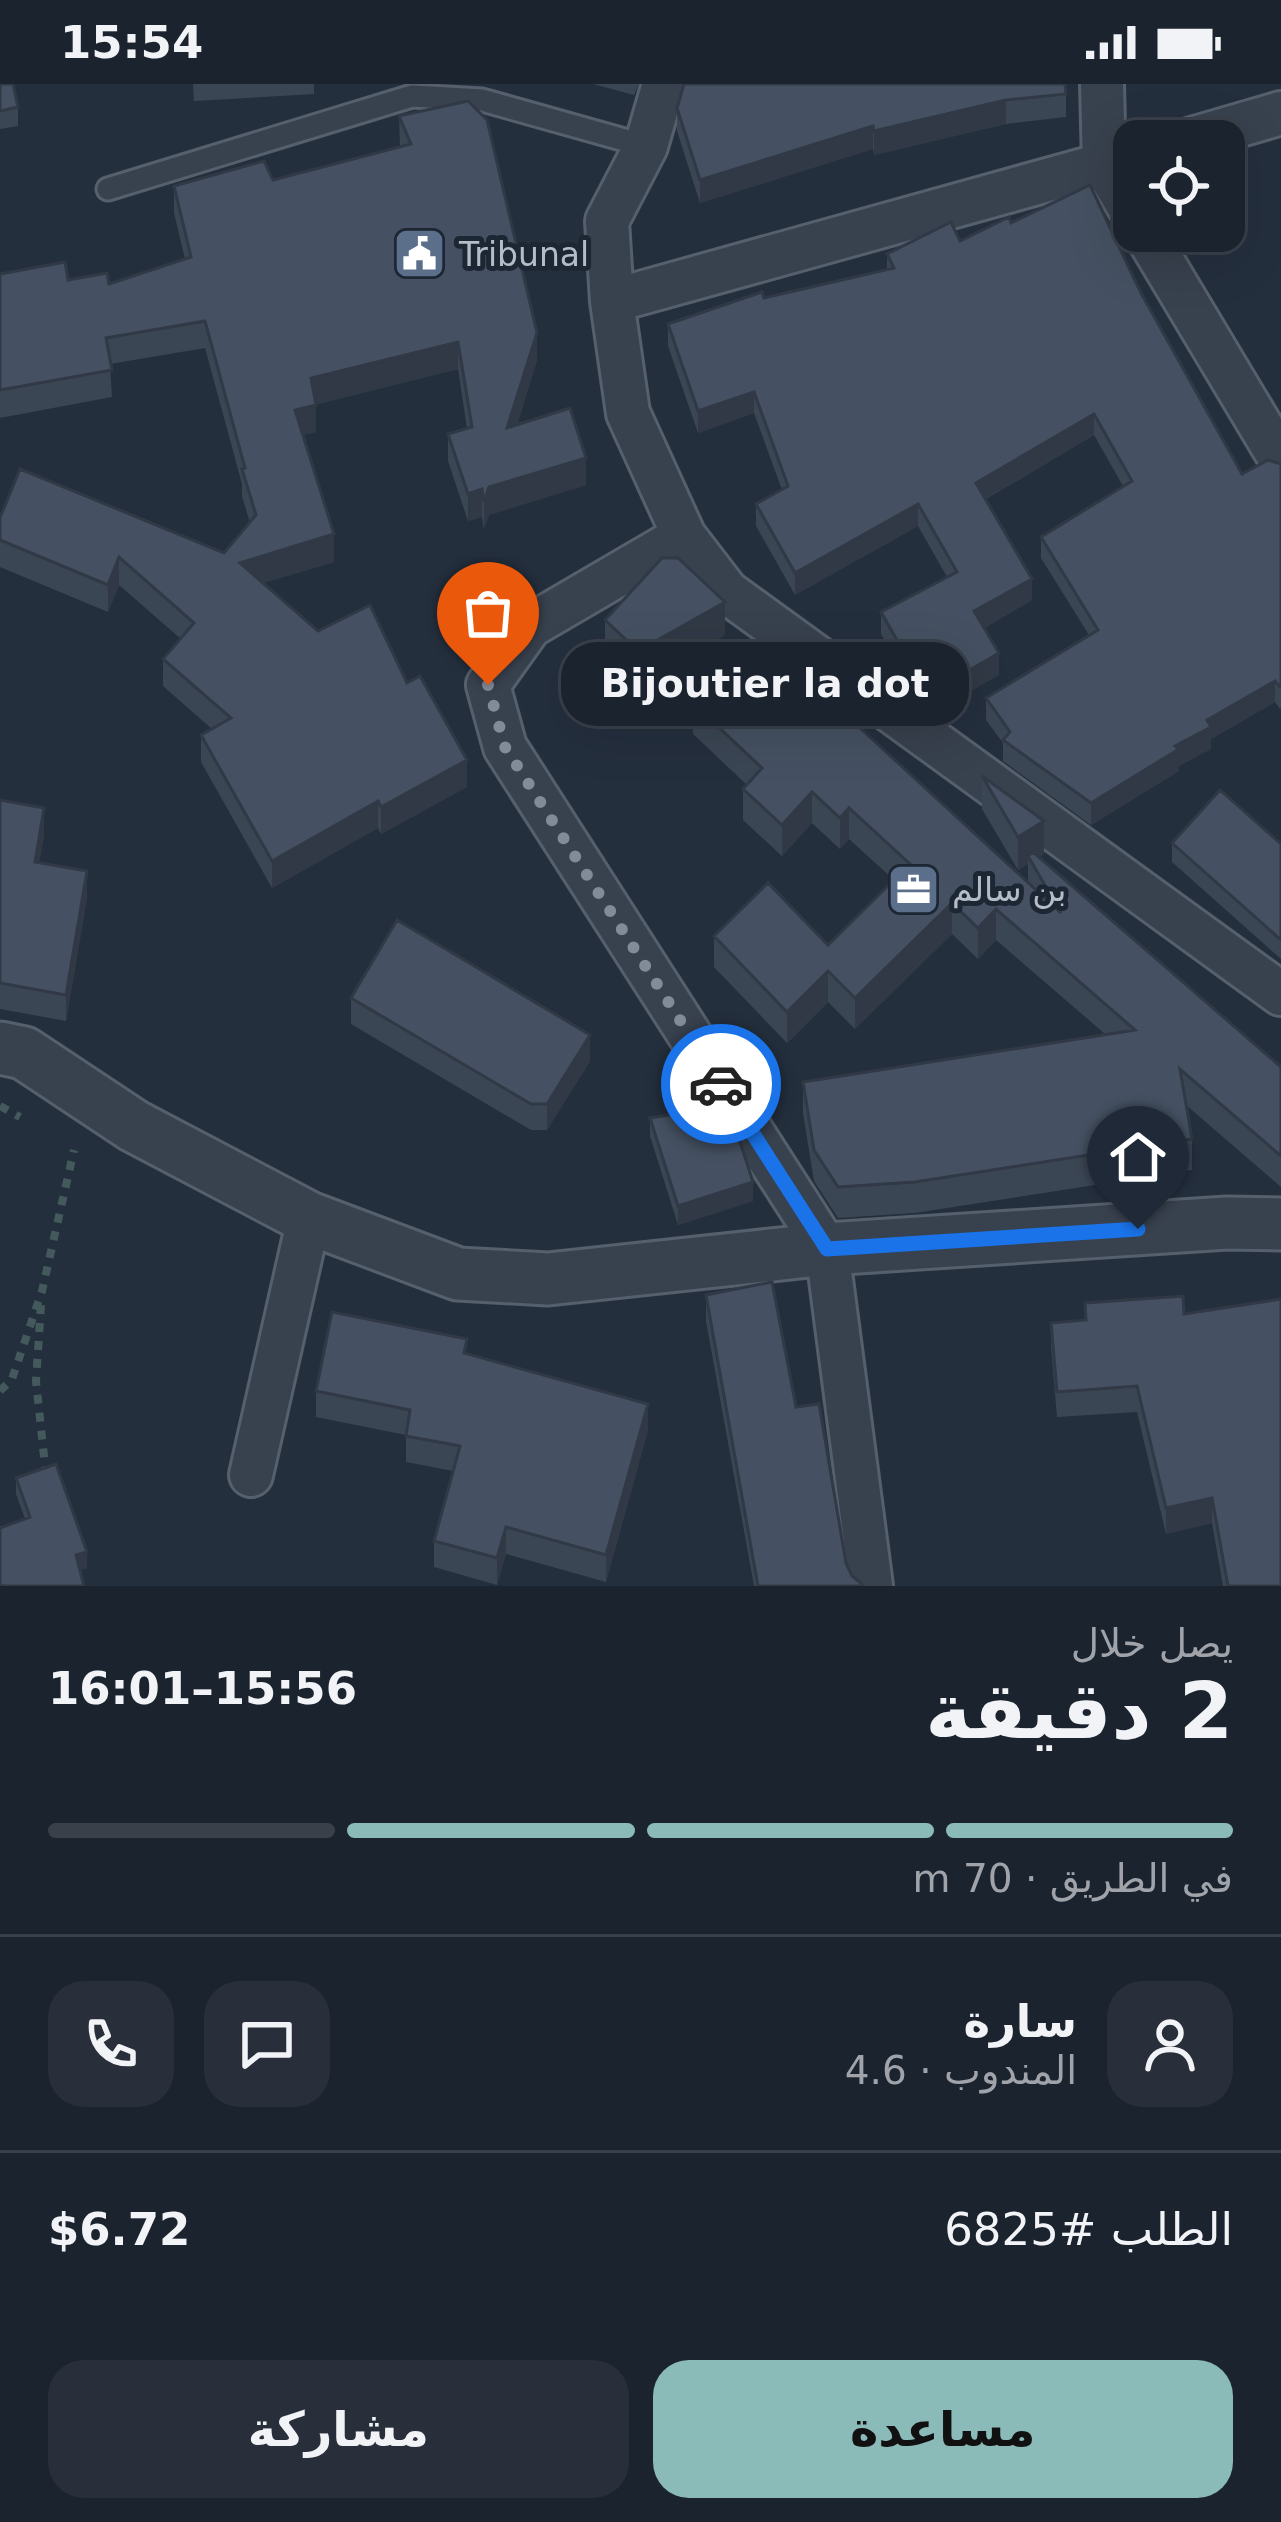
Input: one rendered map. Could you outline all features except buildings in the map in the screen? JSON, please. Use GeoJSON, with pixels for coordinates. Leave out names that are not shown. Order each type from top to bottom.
{"type":"FeatureCollection","features":[{"type":"Feature","properties":{"kind":"street"},"geometry":{"type":"LineString","coordinates":[[664,84],[646,146],[607,220],[612,302],[628,413],[684,536],[727,592],[1281,994]]}},
{"type":"Feature","properties":{"kind":"street"},"geometry":{"type":"LineString","coordinates":[[1102,84],[1113,133]]}},
{"type":"Feature","properties":{"kind":"street"},"geometry":{"type":"LineString","coordinates":[[1245,124],[1281,113]]}},
{"type":"Feature","properties":{"kind":"street"},"geometry":{"type":"LineString","coordinates":[[612,302],[1113,162]]}},
{"type":"Feature","properties":{"kind":"street"},"geometry":{"type":"LineString","coordinates":[[1157,252],[1281,460]]}},
{"type":"Feature","properties":{"kind":"street"},"geometry":{"type":"LineString","coordinates":[[684,536],[530,626],[488,685],[505,747],[827,1249],[871,1586]]}},
{"type":"Feature","properties":{"kind":"street"},"geometry":{"type":"LineString","coordinates":[[0,1048],[24,1054],[134,1126],[309,1218],[458,1274],[548,1279],[827,1249],[1227,1223],[1281,1224]]}},
{"type":"Feature","properties":{"kind":"street"},"geometry":{"type":"LineString","coordinates":[[251,1475],[309,1218]]}},
{"type":"Feature","properties":{"kind":"lane"},"geometry":{"type":"LineString","coordinates":[[107,189],[412,96],[482,100],[646,146]]}},
{"type":"Feature","properties":{"kind":"path"},"geometry":{"type":"LineString","coordinates":[[0,1106],[39,1129]]}},
{"type":"Feature","properties":{"kind":"path"},"geometry":{"type":"LineString","coordinates":[[0,1390],[12,1379],[42,1291],[76,1151],[58,1140]]}},
{"type":"Feature","properties":{"kind":"path"},"geometry":{"type":"LineString","coordinates":[[42,1291],[36,1381],[47,1484]]}},
{"type":"Feature","properties":{"kind":"way so far"},"geometry":{"type":"LineString","coordinates":[[488,685],[505,747],[721,1084]]}},
{"type":"Feature","properties":{"kind":"place","name":"Tribunal"},"geometry":{"type":"Point","coordinates":[420,254]}},
{"type":"Feature","properties":{"kind":"place","name":"Bijoutier la dot"},"geometry":{"type":"Point","coordinates":[488,685]}},
{"type":"Feature","properties":{"kind":"place","name":"بن سالم"},"geometry":{"type":"Point","coordinates":[913,889]}},
{"type":"Feature","properties":{"kind":"route"},"geometry":{"type":"LineString","coordinates":[[721,1084],[827,1249],[1138,1229]]}}]}
